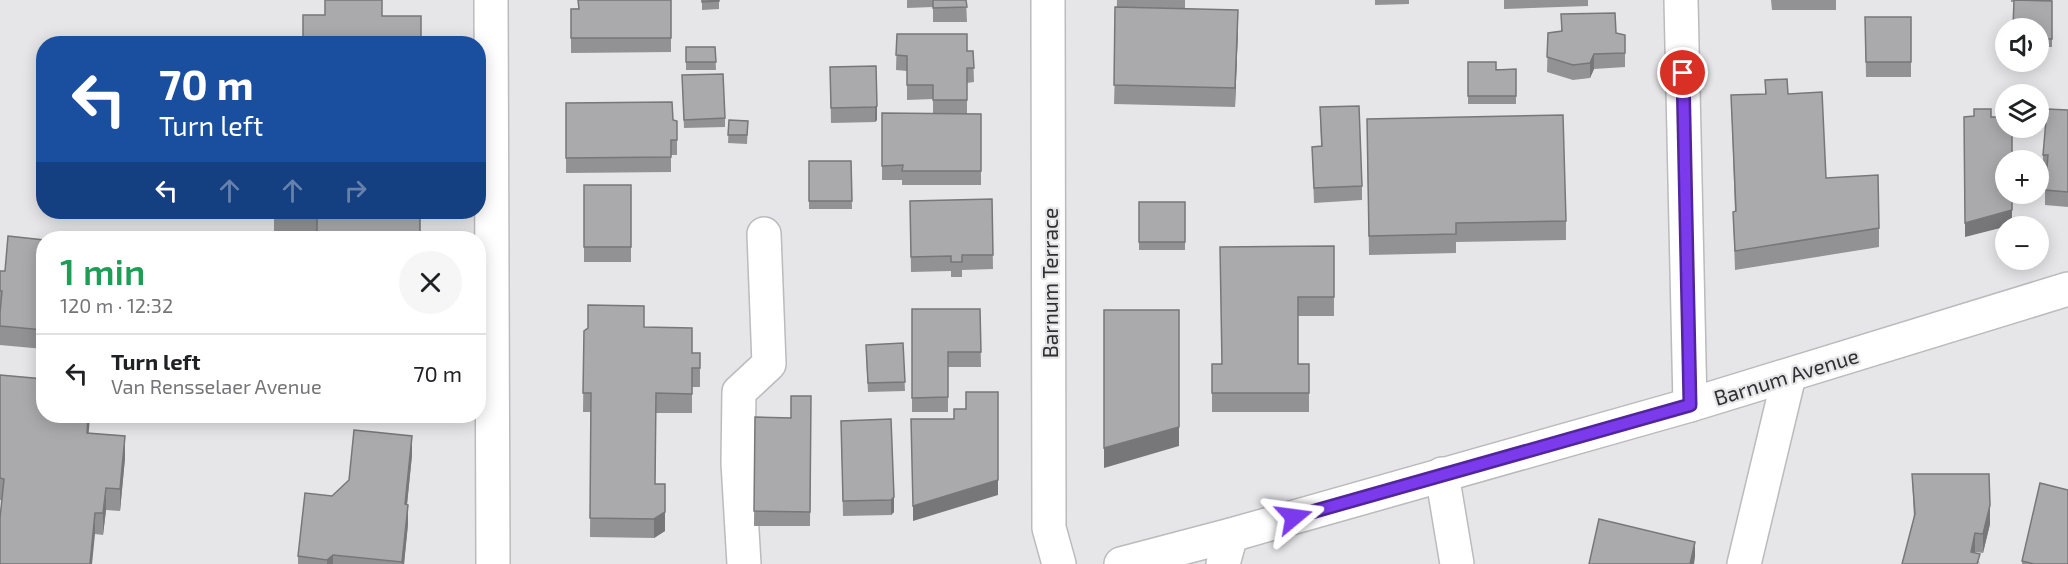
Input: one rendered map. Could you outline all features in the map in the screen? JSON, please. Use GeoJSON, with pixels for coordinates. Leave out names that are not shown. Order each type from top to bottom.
{"type":"FeatureCollection","features":[{"type":"Feature","properties":{"kind":"street"},"geometry":{"type":"LineString","coordinates":[[491,0],[493,564]]}},
{"type":"Feature","properties":{"kind":"street","name":"Barnum Terrace"},"geometry":{"type":"LineString","coordinates":[[1048,0],[1049,528],[1059,564]]}},
{"type":"Feature","properties":{"kind":"street"},"geometry":{"type":"LineString","coordinates":[[1681,0],[1690,405]]}},
{"type":"Feature","properties":{"kind":"street"},"geometry":{"type":"LineString","coordinates":[[744,564],[738,463],[739,392],[769,364],[764,234]]}},
{"type":"Feature","properties":{"kind":"street","name":"Barnum Avenue"},"geometry":{"type":"LineString","coordinates":[[1121,564],[1227,550],[1442,474],[1789,376],[2068,289]]}},
{"type":"Feature","properties":{"kind":"street"},"geometry":{"type":"LineString","coordinates":[[1744,564],[1789,376]]}},
{"type":"Feature","properties":{"kind":"street"},"geometry":{"type":"LineString","coordinates":[[1442,474],[1457,564]]}},
{"type":"Feature","properties":{"kind":"building"},"geometry":{"type":"Polygon","coordinates":[[[325,0],[382,0],[382,16],[421,16],[421,36],[303,36],[303,15],[325,15],[325,0]]]}},
{"type":"Feature","properties":{"kind":"building"},"geometry":{"type":"Polygon","coordinates":[[[578,0],[671,0],[671,38],[571,38],[571,9],[579,9],[578,0]]]}},
{"type":"Feature","properties":{"kind":"building"},"geometry":{"type":"Polygon","coordinates":[[[702,0],[719,0],[719,1],[702,2],[702,0]]]}},
{"type":"Feature","properties":{"kind":"building"},"geometry":{"type":"Polygon","coordinates":[[[933,0],[966,0],[967,7],[933,8],[933,0]]]}},
{"type":"Feature","properties":{"kind":"building"},"geometry":{"type":"Polygon","coordinates":[[[2014,0],[2052,1],[2052,39],[2049,39],[2049,18],[2013,18],[2014,0]]]}},
{"type":"Feature","properties":{"kind":"building"},"geometry":{"type":"Polygon","coordinates":[[[1115,7],[1238,10],[1235,88],[1114,85],[1115,7]]]}},
{"type":"Feature","properties":{"kind":"building"},"geometry":{"type":"Polygon","coordinates":[[[1615,13],[1616,33],[1625,35],[1625,53],[1594,54],[1590,63],[1573,65],[1547,57],[1548,33],[1562,31],[1561,14],[1615,13]]]}},
{"type":"Feature","properties":{"kind":"building"},"geometry":{"type":"Polygon","coordinates":[[[1865,17],[1911,17],[1911,62],[1866,62],[1865,17]]]}},
{"type":"Feature","properties":{"kind":"building"},"geometry":{"type":"Polygon","coordinates":[[[897,34],[967,34],[967,51],[973,51],[974,68],[967,68],[967,100],[933,100],[933,85],[907,85],[907,56],[896,55],[897,34]]]}},
{"type":"Feature","properties":{"kind":"building"},"geometry":{"type":"Polygon","coordinates":[[[686,47],[715,47],[716,62],[686,62],[686,47]]]}},
{"type":"Feature","properties":{"kind":"building"},"geometry":{"type":"Polygon","coordinates":[[[1468,62],[1496,62],[1496,70],[1516,69],[1516,96],[1468,96],[1468,62]]]}},
{"type":"Feature","properties":{"kind":"building"},"geometry":{"type":"Polygon","coordinates":[[[876,66],[877,106],[831,108],[830,67],[876,66]]]}},
{"type":"Feature","properties":{"kind":"building"},"geometry":{"type":"Polygon","coordinates":[[[723,74],[725,118],[684,120],[682,75],[723,74]]]}},
{"type":"Feature","properties":{"kind":"building"},"geometry":{"type":"Polygon","coordinates":[[[1787,79],[1788,94],[1822,92],[1826,178],[1878,175],[1879,228],[1735,251],[1733,212],[1736,211],[1731,95],[1766,94],[1765,80],[1787,79]]]}},
{"type":"Feature","properties":{"kind":"building"},"geometry":{"type":"Polygon","coordinates":[[[672,102],[673,120],[677,121],[677,140],[671,140],[671,157],[566,158],[566,103],[672,102]]]}},
{"type":"Feature","properties":{"kind":"building"},"geometry":{"type":"Polygon","coordinates":[[[1359,106],[1362,186],[1314,188],[1312,147],[1322,146],[1320,107],[1359,106]]]}},
{"type":"Feature","properties":{"kind":"building"},"geometry":{"type":"Polygon","coordinates":[[[1974,109],[1991,109],[1991,117],[1995,117],[1995,138],[2012,138],[2012,150],[1995,150],[1995,204],[2012,204],[2012,210],[1965,223],[1964,117],[1974,116],[1974,109]]]}},
{"type":"Feature","properties":{"kind":"building"},"geometry":{"type":"Polygon","coordinates":[[[2049,109],[2068,110],[2068,192],[2049,190],[2049,150],[2043,150],[2044,138],[2049,138],[2049,109]]]}},
{"type":"Feature","properties":{"kind":"building"},"geometry":{"type":"Polygon","coordinates":[[[882,113],[981,114],[981,171],[902,171],[903,165],[882,166],[882,113]]]}},
{"type":"Feature","properties":{"kind":"building"},"geometry":{"type":"Polygon","coordinates":[[[1563,115],[1566,221],[1456,223],[1456,234],[1369,236],[1367,119],[1563,115]]]}},
{"type":"Feature","properties":{"kind":"building"},"geometry":{"type":"Polygon","coordinates":[[[729,120],[748,121],[747,135],[728,135],[729,120]]]}},
{"type":"Feature","properties":{"kind":"building"},"geometry":{"type":"Polygon","coordinates":[[[809,161],[851,161],[852,201],[809,201],[809,161]]]}},
{"type":"Feature","properties":{"kind":"building"},"geometry":{"type":"Polygon","coordinates":[[[584,185],[631,185],[631,247],[584,247],[584,185]]]}},
{"type":"Feature","properties":{"kind":"building"},"geometry":{"type":"Polygon","coordinates":[[[992,199],[993,255],[962,255],[962,262],[951,262],[951,256],[911,257],[910,201],[992,199]]]}},
{"type":"Feature","properties":{"kind":"building"},"geometry":{"type":"Polygon","coordinates":[[[1139,202],[1185,202],[1185,242],[1139,242],[1139,202]]]}},
{"type":"Feature","properties":{"kind":"building"},"geometry":{"type":"Polygon","coordinates":[[[317,219],[420,219],[420,231],[317,231],[317,219]]]}},
{"type":"Feature","properties":{"kind":"building"},"geometry":{"type":"Polygon","coordinates":[[[8,236],[36,239],[36,329],[0,326],[2,291],[0,291],[0,271],[5,271],[8,236]]]}},
{"type":"Feature","properties":{"kind":"building"},"geometry":{"type":"Polygon","coordinates":[[[1334,246],[1334,297],[1298,297],[1298,364],[1309,364],[1309,393],[1212,393],[1212,364],[1222,364],[1220,247],[1334,246]]]}},
{"type":"Feature","properties":{"kind":"building"},"geometry":{"type":"Polygon","coordinates":[[[588,305],[644,306],[644,327],[692,328],[692,353],[700,353],[700,368],[692,368],[692,394],[656,393],[655,484],[665,484],[665,512],[654,519],[590,518],[591,393],[583,393],[584,331],[588,328],[588,305]]]}},
{"type":"Feature","properties":{"kind":"building"},"geometry":{"type":"Polygon","coordinates":[[[912,309],[980,309],[981,352],[948,352],[948,397],[912,398],[912,309]]]}},
{"type":"Feature","properties":{"kind":"building"},"geometry":{"type":"Polygon","coordinates":[[[1104,310],[1179,310],[1179,427],[1104,448],[1104,310]]]}},
{"type":"Feature","properties":{"kind":"building"},"geometry":{"type":"Polygon","coordinates":[[[903,343],[905,382],[868,383],[866,345],[903,343]]]}},
{"type":"Feature","properties":{"kind":"building"},"geometry":{"type":"Polygon","coordinates":[[[0,375],[36,378],[36,423],[88,423],[87,433],[125,436],[120,489],[106,488],[103,513],[95,513],[90,564],[0,564],[0,518],[4,479],[0,478],[0,375]]]}},
{"type":"Feature","properties":{"kind":"building"},"geometry":{"type":"Polygon","coordinates":[[[966,392],[998,392],[998,480],[913,506],[911,419],[954,419],[954,409],[966,409],[966,392]]]}},
{"type":"Feature","properties":{"kind":"building"},"geometry":{"type":"Polygon","coordinates":[[[791,396],[811,396],[810,512],[754,511],[755,417],[791,418],[791,396]]]}},
{"type":"Feature","properties":{"kind":"building"},"geometry":{"type":"Polygon","coordinates":[[[891,419],[894,497],[891,500],[843,501],[841,421],[891,419]]]}},
{"type":"Feature","properties":{"kind":"building"},"geometry":{"type":"Polygon","coordinates":[[[354,430],[412,436],[402,562],[333,555],[327,560],[298,556],[305,493],[332,496],[349,480],[354,430]]]}},
{"type":"Feature","properties":{"kind":"building"},"geometry":{"type":"Polygon","coordinates":[[[1912,474],[1989,474],[1990,505],[1983,534],[1975,533],[1971,552],[1980,554],[1977,564],[1902,564],[1915,514],[1912,474]]]}},
{"type":"Feature","properties":{"kind":"building"},"geometry":{"type":"Polygon","coordinates":[[[2040,483],[2068,490],[2068,564],[2034,564],[2022,561],[2040,483]]]}},
{"type":"Feature","properties":{"kind":"building"},"geometry":{"type":"Polygon","coordinates":[[[1599,519],[1695,542],[1690,564],[1589,564],[1599,519]]]}},
{"type":"Feature","properties":{"kind":"route"},"geometry":{"type":"LineString","coordinates":[[1294,517],[1690,405],[1683,73]]}}]}
